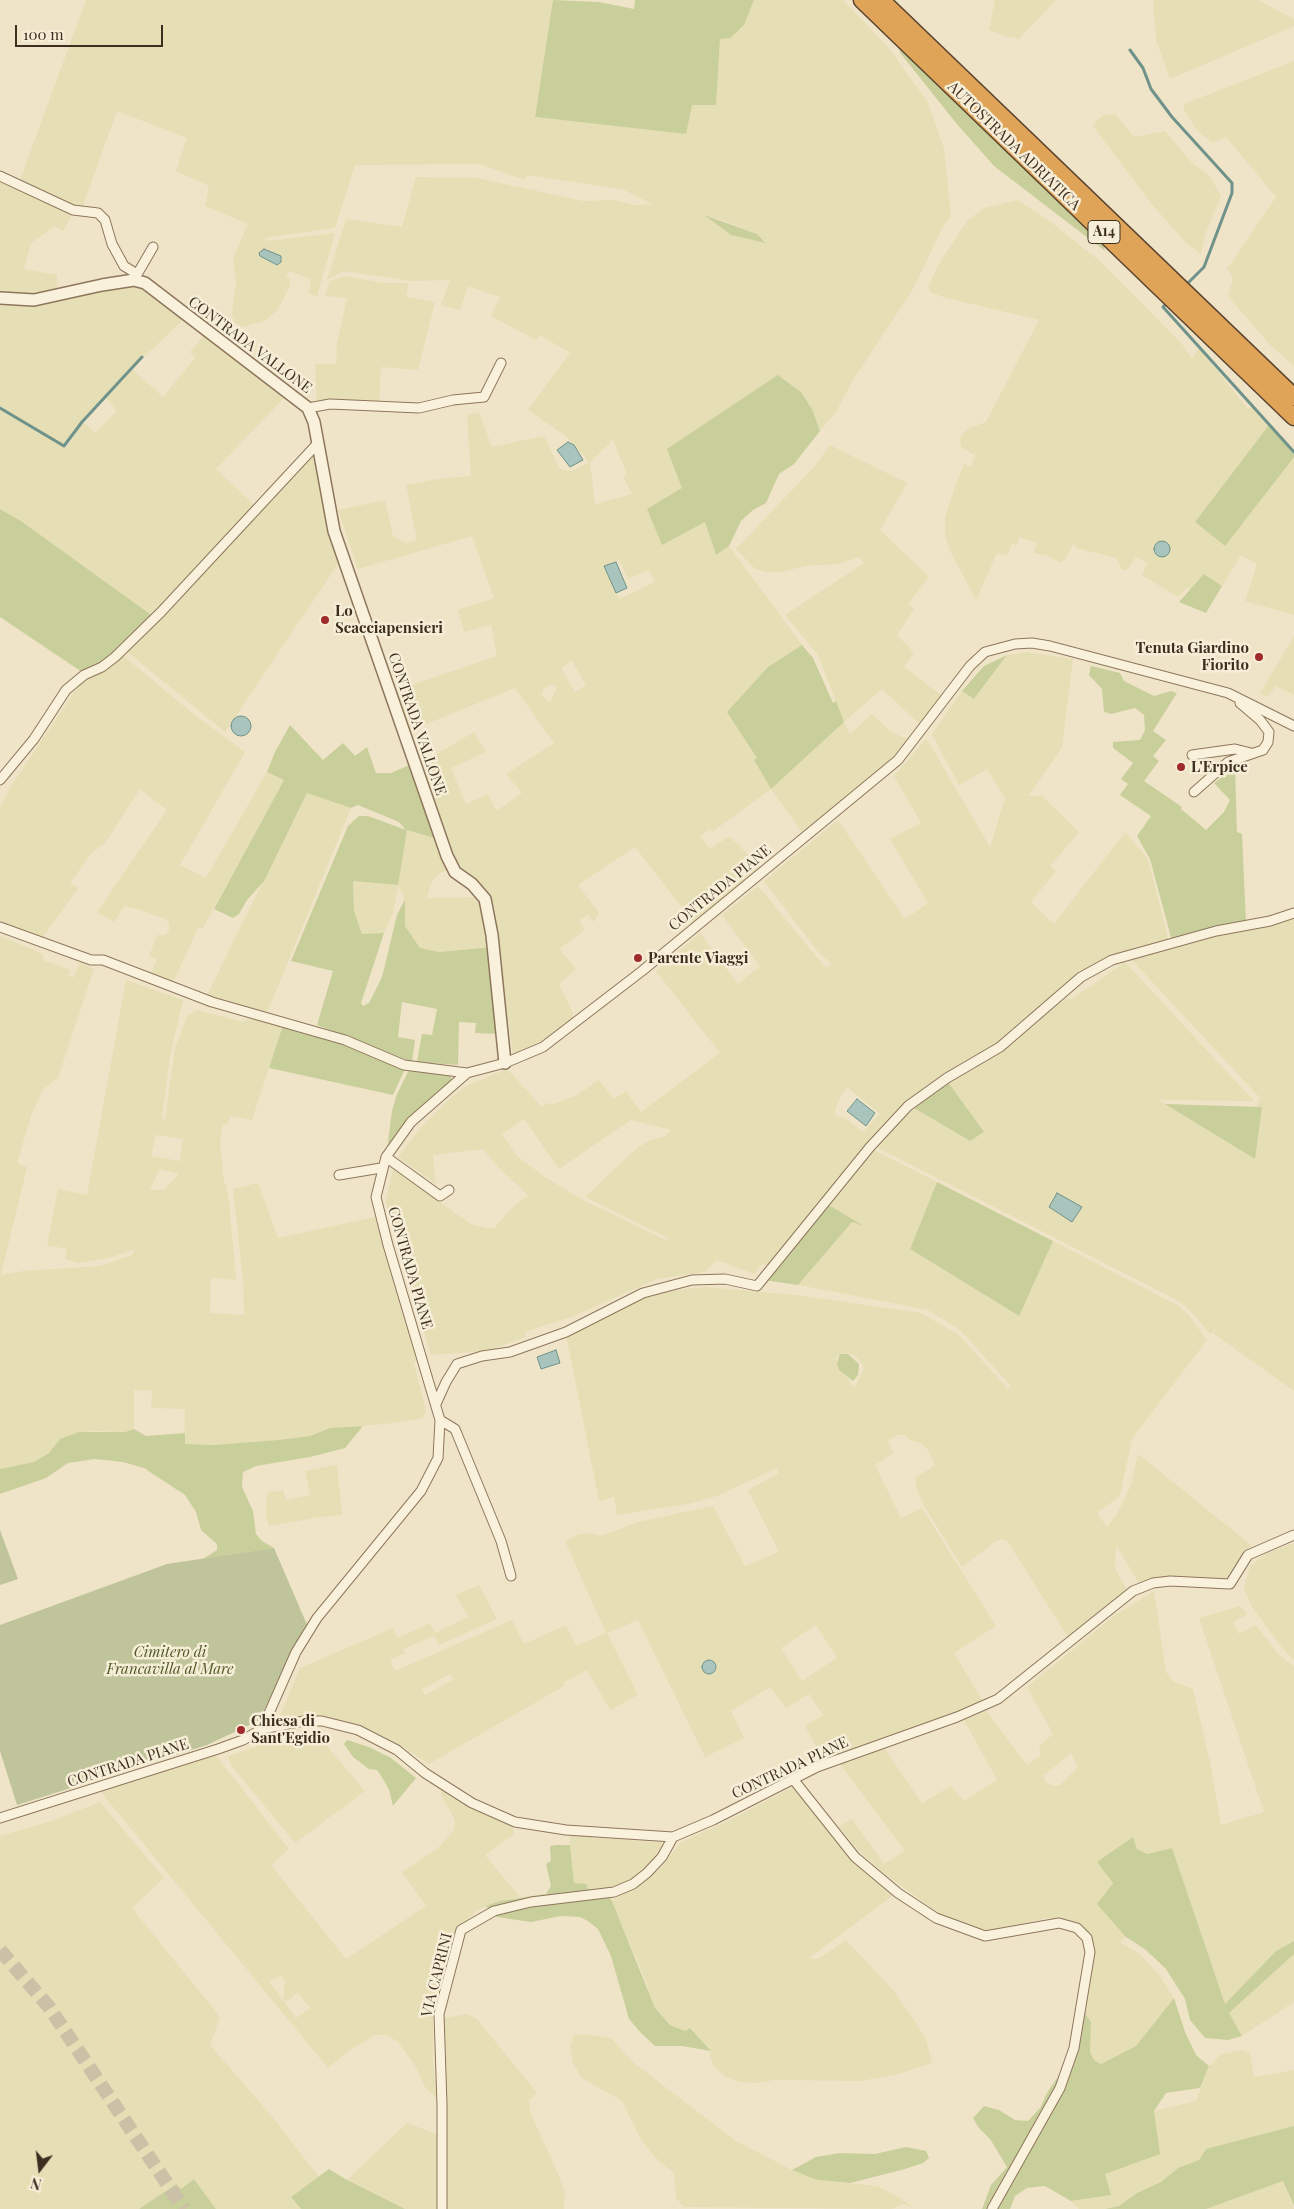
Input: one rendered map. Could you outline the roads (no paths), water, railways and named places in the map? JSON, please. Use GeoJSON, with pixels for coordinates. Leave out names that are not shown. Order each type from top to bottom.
{"type":"FeatureCollection","features":[{"type":"Feature","properties":{"kind":"highway","name":"AUTOSTRADA ADRIATICA"},"geometry":{"type":"LineString","coordinates":[[862,0],[917,44],[1294,397]]}},
{"type":"Feature","properties":{"kind":"highway","name":"AUTOSTRADA ADRIATICA"},"geometry":{"type":"LineString","coordinates":[[881,0],[917,44],[1294,417]]}},
{"type":"Feature","properties":{"kind":"street"},"geometry":{"type":"LineString","coordinates":[[0,176],[73,210],[98,213],[105,220],[112,244],[124,266],[136,277]]}},
{"type":"Feature","properties":{"kind":"street"},"geometry":{"type":"LineString","coordinates":[[0,298],[44,298],[136,277],[153,248]]}},
{"type":"Feature","properties":{"kind":"street","name":"CONTRADA VALLONE"},"geometry":{"type":"LineString","coordinates":[[136,277],[308,408],[314,422],[334,531],[447,856],[455,872],[472,884],[485,899],[492,936],[505,1062]]}},
{"type":"Feature","properties":{"kind":"street"},"geometry":{"type":"LineString","coordinates":[[308,408],[330,404],[419,408],[453,400],[484,397],[501,364]]}},
{"type":"Feature","properties":{"kind":"street"},"geometry":{"type":"LineString","coordinates":[[0,780],[34,739],[66,690],[84,674],[102,667],[161,612],[318,443]]}},
{"type":"Feature","properties":{"kind":"street","name":"CONTRADA PIANE"},"geometry":{"type":"LineString","coordinates":[[262,1729],[296,1652],[317,1618],[421,1492],[438,1458],[440,1420],[388,1245],[376,1197],[381,1168],[386,1157],[411,1122],[467,1073],[505,1062],[544,1047],[642,971],[898,760],[970,666],[985,652],[999,646],[1032,643],[1228,693],[1294,726]]}},
{"type":"Feature","properties":{"kind":"street"},"geometry":{"type":"LineString","coordinates":[[1194,792],[1228,762],[1263,750],[1268,742],[1269,732],[1260,720],[1228,693]]}},
{"type":"Feature","properties":{"kind":"street"},"geometry":{"type":"LineString","coordinates":[[1192,755],[1235,749],[1251,753]]}},
{"type":"Feature","properties":{"kind":"street"},"geometry":{"type":"LineString","coordinates":[[436,1404],[457,1364],[482,1356],[510,1352],[566,1332],[643,1293],[692,1280],[724,1279],[756,1286],[870,1147],[908,1106],[947,1078],[1000,1047],[1081,977],[1112,960],[1216,931],[1270,921],[1294,914]]}},
{"type":"Feature","properties":{"kind":"street"},"geometry":{"type":"LineString","coordinates":[[0,927],[91,960],[103,960],[212,1002],[345,1040],[404,1065],[467,1073]]}},
{"type":"Feature","properties":{"kind":"street"},"geometry":{"type":"LineString","coordinates":[[386,1157],[440,1196],[449,1190]]}},
{"type":"Feature","properties":{"kind":"street"},"geometry":{"type":"LineString","coordinates":[[339,1174],[381,1168]]}},
{"type":"Feature","properties":{"kind":"street"},"geometry":{"type":"LineString","coordinates":[[440,1420],[455,1429],[501,1541],[511,1576]]}},
{"type":"Feature","properties":{"kind":"street","name":"CONTRADA PIANE"},"geometry":{"type":"LineString","coordinates":[[0,1818],[218,1749],[243,1740],[262,1729],[304,1721],[322,1721],[358,1730],[397,1750],[425,1773],[472,1803],[515,1822],[566,1830],[673,1837],[697,1828],[817,1767],[957,1717],[998,1699],[1134,1591],[1152,1583],[1170,1581],[1230,1584],[1248,1555],[1294,1535]]}},
{"type":"Feature","properties":{"kind":"street"},"geometry":{"type":"LineString","coordinates":[[793,1779],[855,1857],[898,1893],[936,1918],[985,1936],[1059,1923],[1076,1928],[1087,1938],[1090,1952],[1074,2048],[1060,2088],[992,2209]]}},
{"type":"Feature","properties":{"kind":"street","name":"VIA CAPRINI"},"geometry":{"type":"LineString","coordinates":[[442,2209],[442,2105],[439,2014],[461,1930],[494,1911],[531,1902],[614,1892],[633,1884],[662,1857],[673,1837]]}},
{"type":"Feature","properties":{"kind":"water"},"geometry":{"type":"Polygon","coordinates":[[[264,249],[281,256],[281,262],[277,265],[260,256],[259,253],[264,249]]]}},
{"type":"Feature","properties":{"kind":"water"},"geometry":{"type":"Polygon","coordinates":[[[568,442],[574,445],[583,460],[570,467],[557,450],[568,442]]]}},
{"type":"Feature","properties":{"kind":"water"},"geometry":{"type":"Polygon","coordinates":[[[1159,541],[1165,541],[1170,546],[1168,555],[1159,557],[1154,552],[1154,546],[1159,541]]]}},
{"type":"Feature","properties":{"kind":"water"},"geometry":{"type":"Polygon","coordinates":[[[616,562],[627,588],[616,593],[604,566],[616,562]]]}},
{"type":"Feature","properties":{"kind":"water"},"geometry":{"type":"Polygon","coordinates":[[[241,716],[248,719],[251,726],[248,733],[241,736],[234,733],[231,726],[234,719],[241,716]]]}},
{"type":"Feature","properties":{"kind":"water"},"geometry":{"type":"Polygon","coordinates":[[[857,1099],[875,1113],[866,1126],[847,1111],[857,1099]]]}},
{"type":"Feature","properties":{"kind":"water"},"geometry":{"type":"Polygon","coordinates":[[[1057,1193],[1082,1207],[1072,1222],[1049,1207],[1057,1193]]]}},
{"type":"Feature","properties":{"kind":"water"},"geometry":{"type":"Polygon","coordinates":[[[556,1350],[560,1363],[541,1369],[537,1357],[556,1350]]]}},
{"type":"Feature","properties":{"kind":"water"},"geometry":{"type":"Polygon","coordinates":[[[706,1660],[712,1660],[716,1667],[712,1674],[706,1674],[702,1670],[702,1664],[706,1660]]]}},
{"type":"Feature","properties":{"kind":"waterway"},"geometry":{"type":"LineString","coordinates":[[1130,50],[1143,68],[1151,89],[1172,117],[1232,183],[1232,193],[1204,267],[1185,286]]}},
{"type":"Feature","properties":{"kind":"waterway"},"geometry":{"type":"LineString","coordinates":[[1168,302],[1163,307],[1294,452]]}},
{"type":"Feature","properties":{"kind":"waterway"},"geometry":{"type":"LineString","coordinates":[[0,408],[64,446],[82,422],[142,357]]}},
{"type":"Feature","properties":{"kind":"tunnel"},"geometry":{"type":"LineString","coordinates":[[0,1950],[49,2007],[184,2209]]}},
{"type":"Feature","properties":{"kind":"place","name":"Lo Scacciapensieri"},"geometry":{"type":"Point","coordinates":[325,620]}},
{"type":"Feature","properties":{"kind":"place","name":"Tenuta Giardino Fiorito"},"geometry":{"type":"Point","coordinates":[1259,657]}},
{"type":"Feature","properties":{"kind":"place","name":"L'Erpice"},"geometry":{"type":"Point","coordinates":[1181,767]}},
{"type":"Feature","properties":{"kind":"place","name":"Parente Viaggi"},"geometry":{"type":"Point","coordinates":[638,958]}},
{"type":"Feature","properties":{"kind":"place","name":"Chiesa di Sant'Egidio"},"geometry":{"type":"Point","coordinates":[241,1730]}},
{"type":"Feature","properties":{"kind":"park label","name":"Cimitero di Francavilla al Mare"},"geometry":{"type":"Point","coordinates":[170,1660]}}]}
